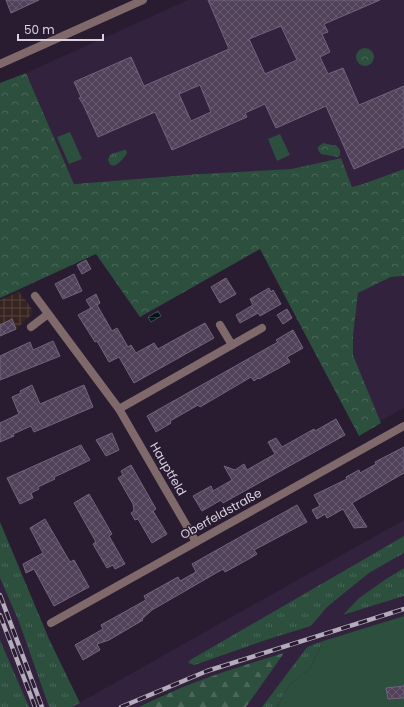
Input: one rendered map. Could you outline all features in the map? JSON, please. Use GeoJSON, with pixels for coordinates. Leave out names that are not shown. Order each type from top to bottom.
{"type":"FeatureCollection","features":[{"type":"Feature","properties":{"kind":"street"},"geometry":{"type":"LineString","coordinates":[[0,64],[143,0]]}},
{"type":"Feature","properties":{"kind":"street","name":"Hauptfeld"},"geometry":{"type":"LineString","coordinates":[[35,296],[119,409],[196,542]]}},
{"type":"Feature","properties":{"kind":"street"},"geometry":{"type":"LineString","coordinates":[[31,327],[48,314]]}},
{"type":"Feature","properties":{"kind":"street"},"geometry":{"type":"LineString","coordinates":[[220,325],[232,345]]}},
{"type":"Feature","properties":{"kind":"street"},"geometry":{"type":"LineString","coordinates":[[119,409],[262,328]]}},
{"type":"Feature","properties":{"kind":"street","name":"Oberfeldstraße"},"geometry":{"type":"LineString","coordinates":[[50,623],[404,426]]}},
{"type":"Feature","properties":{"kind":"shaded area"},"geometry":{"type":"Polygon","coordinates":[[[188,0],[404,0],[404,169],[352,187],[341,158],[291,169],[199,174],[74,184],[26,73],[188,0]]]}},
{"type":"Feature","properties":{"kind":"shaded area"},"geometry":{"type":"Polygon","coordinates":[[[404,276],[404,408],[380,421],[353,355],[353,336],[358,293],[391,277],[404,276]]]}},
{"type":"Feature","properties":{"kind":"shaded area"},"geometry":{"type":"Polygon","coordinates":[[[19,292],[32,309],[32,314],[15,330],[0,336],[0,300],[19,292]]]}},
{"type":"Feature","properties":{"kind":"shaded area"},"geometry":{"type":"Polygon","coordinates":[[[158,311],[161,316],[151,322],[148,317],[158,311]]]}},
{"type":"Feature","properties":{"kind":"shaded area"},"geometry":{"type":"Polygon","coordinates":[[[404,520],[404,536],[190,660],[188,663],[196,665],[311,626],[327,607],[369,573],[404,553],[404,568],[359,598],[344,615],[404,596],[404,616],[307,647],[262,707],[246,707],[283,654],[249,663],[161,695],[139,707],[72,707],[404,520]]]}},
{"type":"Feature","properties":{"kind":"shaded area"},"geometry":{"type":"Polygon","coordinates":[[[0,578],[19,622],[49,707],[29,707],[0,640],[0,578]]]}},
{"type":"Feature","properties":{"kind":"green space"},"geometry":{"type":"Polygon","coordinates":[[[361,48],[369,48],[374,53],[372,64],[369,66],[361,66],[356,61],[356,53],[361,48]]]}},
{"type":"Feature","properties":{"kind":"green space"},"geometry":{"type":"Polygon","coordinates":[[[26,73],[74,184],[199,174],[291,169],[341,158],[352,187],[404,169],[404,276],[391,277],[358,293],[353,336],[353,355],[381,423],[359,436],[260,249],[140,317],[96,254],[0,298],[0,83],[26,73]]]}},
{"type":"Feature","properties":{"kind":"green space"},"geometry":{"type":"Polygon","coordinates":[[[70,132],[82,159],[69,164],[57,137],[70,132]]]}},
{"type":"Feature","properties":{"kind":"green space"},"geometry":{"type":"Polygon","coordinates":[[[280,134],[290,155],[277,161],[268,139],[280,134]]]}},
{"type":"Feature","properties":{"kind":"green space"},"geometry":{"type":"Polygon","coordinates":[[[323,143],[336,145],[340,150],[340,155],[338,157],[321,154],[318,147],[323,143]]]}},
{"type":"Feature","properties":{"kind":"green space"},"geometry":{"type":"Polygon","coordinates":[[[126,150],[127,153],[118,164],[112,166],[108,159],[111,154],[126,150]]]}},
{"type":"Feature","properties":{"kind":"green space"},"geometry":{"type":"Polygon","coordinates":[[[0,522],[49,639],[80,703],[72,707],[49,707],[19,622],[0,578],[0,522]]]}},
{"type":"Feature","properties":{"kind":"green space"},"geometry":{"type":"Polygon","coordinates":[[[404,536],[404,553],[369,573],[327,607],[311,626],[195,665],[188,663],[190,660],[404,536]]]}},
{"type":"Feature","properties":{"kind":"green space"},"geometry":{"type":"Polygon","coordinates":[[[404,568],[404,596],[343,615],[359,598],[404,568]]]}},
{"type":"Feature","properties":{"kind":"green space"},"geometry":{"type":"Polygon","coordinates":[[[404,616],[404,707],[277,707],[290,684],[310,669],[323,641],[404,616]]]}},
{"type":"Feature","properties":{"kind":"green space"},"geometry":{"type":"Polygon","coordinates":[[[0,640],[29,707],[0,707],[0,640]]]}},
{"type":"Feature","properties":{"kind":"green space"},"geometry":{"type":"Polygon","coordinates":[[[323,641],[310,669],[290,684],[277,707],[262,707],[307,647],[323,641]]]}},
{"type":"Feature","properties":{"kind":"green space"},"geometry":{"type":"Polygon","coordinates":[[[284,653],[246,707],[139,707],[173,691],[210,677],[284,653]]]}},
{"type":"Feature","properties":{"kind":"building"},"geometry":{"type":"Polygon","coordinates":[[[6,0],[39,0],[11,13],[6,0]]]}},
{"type":"Feature","properties":{"kind":"building"},"geometry":{"type":"Polygon","coordinates":[[[208,0],[380,0],[324,24],[328,32],[322,34],[330,52],[320,57],[328,74],[343,68],[359,105],[404,86],[404,147],[354,169],[326,106],[276,128],[265,104],[245,113],[247,117],[172,150],[155,112],[98,137],[79,98],[81,97],[74,82],[131,57],[144,86],[229,49],[208,0]],[[281,26],[249,39],[265,74],[297,60],[281,26]],[[200,85],[179,94],[191,121],[211,112],[200,85]]]}},
{"type":"Feature","properties":{"kind":"building"},"geometry":{"type":"Polygon","coordinates":[[[86,260],[91,269],[82,274],[77,265],[86,260]]]}},
{"type":"Feature","properties":{"kind":"building"},"geometry":{"type":"Polygon","coordinates":[[[74,274],[82,291],[63,299],[55,284],[74,274]]]}},
{"type":"Feature","properties":{"kind":"building"},"geometry":{"type":"Polygon","coordinates":[[[226,278],[236,294],[220,303],[211,287],[226,278]]]}},
{"type":"Feature","properties":{"kind":"building"},"geometry":{"type":"Polygon","coordinates":[[[269,288],[271,292],[273,290],[281,304],[260,316],[258,313],[240,323],[236,315],[253,305],[250,299],[269,288]]]}},
{"type":"Feature","properties":{"kind":"building"},"geometry":{"type":"Polygon","coordinates":[[[96,294],[100,303],[97,305],[112,331],[117,328],[128,347],[131,345],[136,353],[154,343],[158,349],[205,323],[214,338],[134,383],[119,357],[109,362],[97,341],[95,342],[78,315],[91,308],[86,300],[96,294]]]}},
{"type":"Feature","properties":{"kind":"building"},"geometry":{"type":"Polygon","coordinates":[[[287,309],[292,318],[283,324],[277,315],[287,309]]]}},
{"type":"Feature","properties":{"kind":"building"},"geometry":{"type":"Polygon","coordinates":[[[12,319],[16,329],[0,336],[0,325],[12,319]]]}},
{"type":"Feature","properties":{"kind":"building"},"geometry":{"type":"Polygon","coordinates":[[[293,330],[303,348],[287,357],[290,362],[254,381],[251,377],[200,407],[198,405],[170,421],[171,423],[156,432],[147,416],[278,342],[276,340],[293,330]]]}},
{"type":"Feature","properties":{"kind":"building"},"geometry":{"type":"Polygon","coordinates":[[[53,341],[60,356],[0,380],[0,356],[30,342],[33,350],[53,341]]]}},
{"type":"Feature","properties":{"kind":"building"},"geometry":{"type":"Polygon","coordinates":[[[32,385],[40,404],[84,385],[93,407],[34,432],[31,426],[0,442],[0,423],[19,414],[12,397],[21,393],[20,391],[32,385]]]}},
{"type":"Feature","properties":{"kind":"building"},"geometry":{"type":"Polygon","coordinates":[[[336,419],[345,435],[223,503],[221,500],[202,511],[193,496],[211,486],[213,491],[232,480],[224,466],[235,470],[244,464],[247,470],[275,454],[268,442],[276,438],[282,447],[314,429],[315,431],[336,419]]]}},
{"type":"Feature","properties":{"kind":"building"},"geometry":{"type":"Polygon","coordinates":[[[112,433],[119,450],[106,456],[96,440],[112,433]]]}},
{"type":"Feature","properties":{"kind":"building"},"geometry":{"type":"Polygon","coordinates":[[[81,445],[90,460],[54,477],[55,479],[38,487],[39,489],[31,493],[33,498],[20,504],[7,478],[81,445]]]}},
{"type":"Feature","properties":{"kind":"building"},"geometry":{"type":"Polygon","coordinates":[[[404,447],[404,473],[352,503],[367,527],[354,528],[343,509],[327,518],[325,514],[317,519],[312,510],[320,506],[314,495],[347,479],[346,477],[359,470],[360,473],[376,464],[375,462],[404,447]]]}},
{"type":"Feature","properties":{"kind":"building"},"geometry":{"type":"Polygon","coordinates":[[[131,465],[156,509],[153,511],[167,534],[152,543],[138,519],[135,520],[131,513],[134,511],[133,504],[118,478],[123,475],[121,471],[131,465]]]}},
{"type":"Feature","properties":{"kind":"building"},"geometry":{"type":"Polygon","coordinates":[[[89,494],[112,534],[109,536],[125,564],[115,569],[113,565],[107,568],[93,544],[96,542],[74,503],[89,494]]]}},
{"type":"Feature","properties":{"kind":"building"},"geometry":{"type":"Polygon","coordinates":[[[297,505],[307,522],[254,550],[257,554],[247,560],[225,572],[223,569],[152,610],[142,619],[143,620],[109,640],[97,644],[100,650],[83,660],[75,645],[103,629],[101,625],[146,600],[144,596],[178,577],[180,581],[196,572],[192,564],[297,505]]]}},
{"type":"Feature","properties":{"kind":"building"},"geometry":{"type":"Polygon","coordinates":[[[45,519],[70,562],[74,560],[89,587],[54,606],[34,569],[26,573],[23,564],[43,553],[30,528],[45,519]]]}},
{"type":"Feature","properties":{"kind":"building"},"geometry":{"type":"Polygon","coordinates":[[[404,686],[404,698],[388,699],[386,688],[404,686]]]}},
{"type":"Feature","properties":{"kind":"railway"},"geometry":{"type":"LineString","coordinates":[[0,595],[42,707]]}},
{"type":"Feature","properties":{"kind":"railway"},"geometry":{"type":"LineString","coordinates":[[121,707],[207,671],[404,609]]}},
{"type":"Feature","properties":{"kind":"railway"},"geometry":{"type":"LineString","coordinates":[[0,615],[35,707]]}}]}
